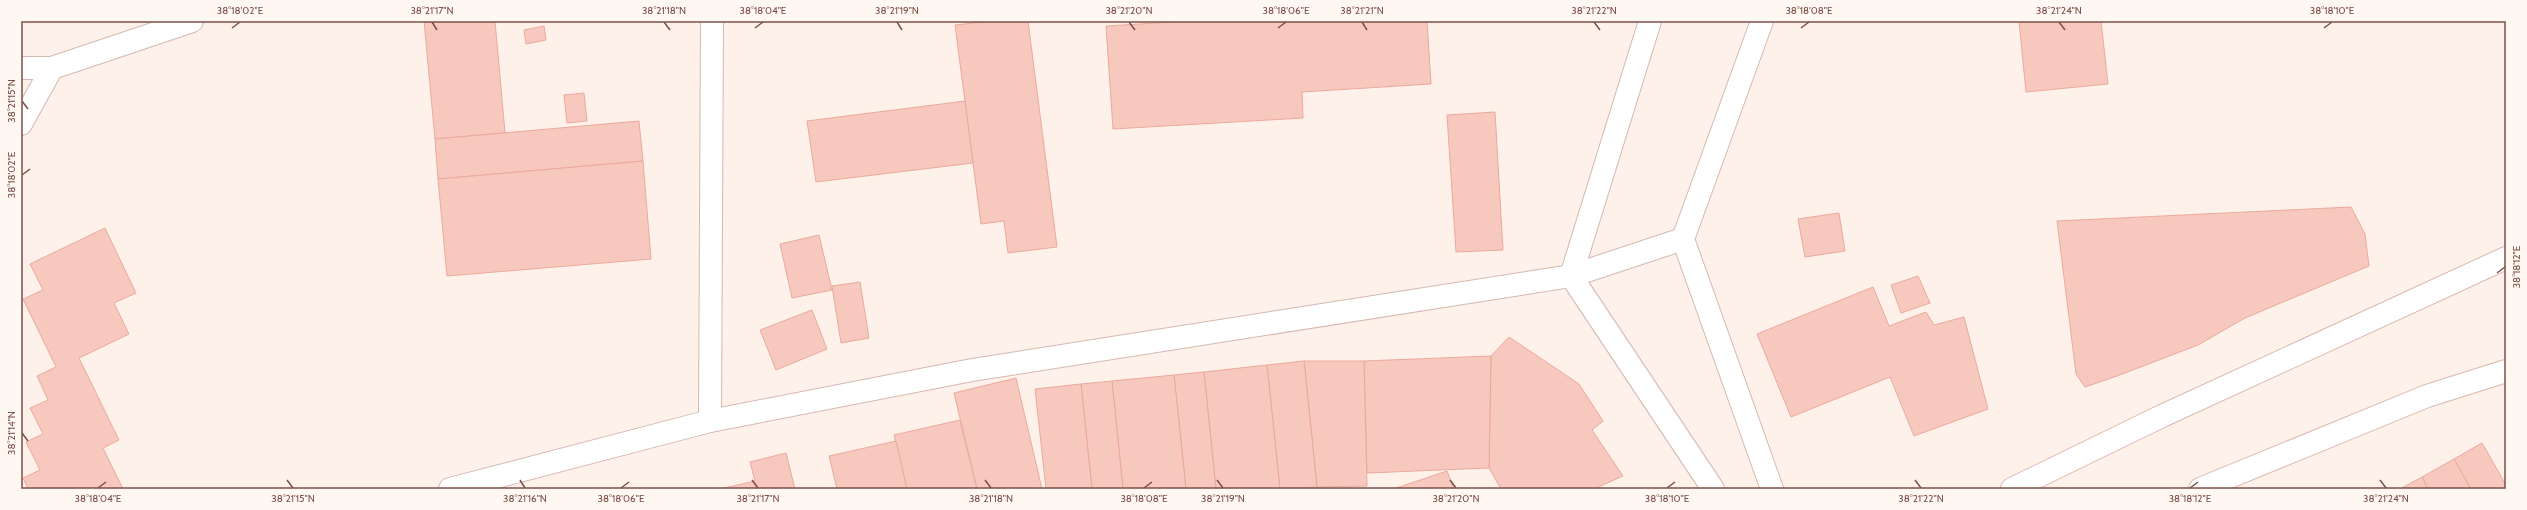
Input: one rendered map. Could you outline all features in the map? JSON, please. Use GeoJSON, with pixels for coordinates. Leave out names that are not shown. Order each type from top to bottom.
{"type":"FeatureCollection","features":[{"type":"Feature","properties":{"kind":"street"},"geometry":{"type":"LineString","coordinates":[[21,68],[52,68],[192,21]]}},
{"type":"Feature","properties":{"kind":"street"},"geometry":{"type":"LineString","coordinates":[[710,422],[712,21]]}},
{"type":"Feature","properties":{"kind":"street"},"geometry":{"type":"LineString","coordinates":[[1571,276],[1650,21]]}},
{"type":"Feature","properties":{"kind":"street"},"geometry":{"type":"LineString","coordinates":[[1762,21],[1683,239],[1772,489]]}},
{"type":"Feature","properties":{"kind":"street"},"geometry":{"type":"LineString","coordinates":[[21,124],[52,68]]}},
{"type":"Feature","properties":{"kind":"street"},"geometry":{"type":"LineString","coordinates":[[450,489],[710,422],[972,370],[1571,276],[1683,239]]}},
{"type":"Feature","properties":{"kind":"street"},"geometry":{"type":"LineString","coordinates":[[2012,489],[2162,416],[2506,258]]}},
{"type":"Feature","properties":{"kind":"street"},"geometry":{"type":"LineString","coordinates":[[1571,276],[1713,489]]}},
{"type":"Feature","properties":{"kind":"street"},"geometry":{"type":"LineString","coordinates":[[2200,489],[2427,396],[2506,371]]}},
{"type":"Feature","properties":{"kind":"building"},"geometry":{"type":"Polygon","coordinates":[[[424,21],[495,21],[505,133],[435,139],[424,21]]]}},
{"type":"Feature","properties":{"kind":"building"},"geometry":{"type":"Polygon","coordinates":[[[991,21],[1028,21],[1057,247],[1008,253],[1004,221],[981,224],[955,25],[991,21]]]}},
{"type":"Feature","properties":{"kind":"building"},"geometry":{"type":"Polygon","coordinates":[[[1190,21],[1427,21],[1431,84],[1302,92],[1303,118],[1113,129],[1106,26],[1190,21]]]}},
{"type":"Feature","properties":{"kind":"building"},"geometry":{"type":"Polygon","coordinates":[[[2019,21],[2101,21],[2108,84],[2026,92],[2019,21]]]}},
{"type":"Feature","properties":{"kind":"building"},"geometry":{"type":"Polygon","coordinates":[[[544,26],[546,40],[526,44],[524,30],[544,26]]]}},
{"type":"Feature","properties":{"kind":"building"},"geometry":{"type":"Polygon","coordinates":[[[584,93],[587,121],[567,123],[564,95],[584,93]]]}},
{"type":"Feature","properties":{"kind":"building"},"geometry":{"type":"Polygon","coordinates":[[[965,101],[973,163],[816,182],[807,121],[965,101]]]}},
{"type":"Feature","properties":{"kind":"building"},"geometry":{"type":"Polygon","coordinates":[[[1495,112],[1503,250],[1456,252],[1447,115],[1495,112]]]}},
{"type":"Feature","properties":{"kind":"building"},"geometry":{"type":"Polygon","coordinates":[[[639,121],[643,161],[438,179],[435,139],[639,121]]]}},
{"type":"Feature","properties":{"kind":"building"},"geometry":{"type":"Polygon","coordinates":[[[643,161],[651,259],[447,276],[438,179],[643,161]]]}},
{"type":"Feature","properties":{"kind":"building"},"geometry":{"type":"Polygon","coordinates":[[[2351,207],[2365,234],[2369,266],[2245,318],[2198,345],[2117,376],[2085,387],[2076,374],[2057,221],[2351,207]]]}},
{"type":"Feature","properties":{"kind":"building"},"geometry":{"type":"Polygon","coordinates":[[[1839,213],[1845,251],[1805,257],[1798,219],[1839,213]]]}},
{"type":"Feature","properties":{"kind":"building"},"geometry":{"type":"Polygon","coordinates":[[[105,228],[136,293],[114,303],[129,334],[79,358],[119,440],[103,448],[123,489],[28,489],[23,478],[40,470],[26,442],[43,434],[30,408],[48,400],[37,376],[56,367],[23,299],[43,290],[30,264],[105,228]]]}},
{"type":"Feature","properties":{"kind":"building"},"geometry":{"type":"Polygon","coordinates":[[[819,235],[832,290],[792,298],[780,244],[819,235]]]}},
{"type":"Feature","properties":{"kind":"building"},"geometry":{"type":"Polygon","coordinates":[[[1918,276],[1930,303],[1901,313],[1891,285],[1918,276]]]}},
{"type":"Feature","properties":{"kind":"building"},"geometry":{"type":"Polygon","coordinates":[[[860,282],[869,338],[841,343],[832,286],[860,282]]]}},
{"type":"Feature","properties":{"kind":"building"},"geometry":{"type":"Polygon","coordinates":[[[1873,287],[1889,326],[1926,312],[1934,325],[1964,317],[1988,409],[1914,436],[1890,377],[1791,417],[1757,334],[1873,287]]]}},
{"type":"Feature","properties":{"kind":"building"},"geometry":{"type":"Polygon","coordinates":[[[812,310],[827,349],[776,370],[760,330],[812,310]]]}},
{"type":"Feature","properties":{"kind":"building"},"geometry":{"type":"Polygon","coordinates":[[[1509,337],[1579,384],[1603,421],[1592,430],[1623,476],[1594,489],[1501,489],[1489,468],[1491,356],[1509,337]]]}},
{"type":"Feature","properties":{"kind":"building"},"geometry":{"type":"Polygon","coordinates":[[[1491,356],[1489,468],[1367,473],[1364,361],[1491,356]]]}},
{"type":"Feature","properties":{"kind":"building"},"geometry":{"type":"Polygon","coordinates":[[[1304,361],[1364,361],[1367,486],[1317,487],[1304,361]]]}},
{"type":"Feature","properties":{"kind":"building"},"geometry":{"type":"Polygon","coordinates":[[[1304,361],[1317,487],[1280,489],[1267,365],[1304,361]]]}},
{"type":"Feature","properties":{"kind":"building"},"geometry":{"type":"Polygon","coordinates":[[[1267,365],[1280,489],[1216,489],[1204,372],[1267,365]]]}},
{"type":"Feature","properties":{"kind":"building"},"geometry":{"type":"Polygon","coordinates":[[[1204,372],[1216,489],[1186,489],[1174,375],[1204,372]]]}},
{"type":"Feature","properties":{"kind":"building"},"geometry":{"type":"Polygon","coordinates":[[[1174,375],[1186,489],[1123,489],[1112,381],[1174,375]]]}},
{"type":"Feature","properties":{"kind":"building"},"geometry":{"type":"Polygon","coordinates":[[[1016,378],[1042,489],[977,489],[954,393],[1016,378]]]}},
{"type":"Feature","properties":{"kind":"building"},"geometry":{"type":"Polygon","coordinates":[[[1112,381],[1123,489],[1092,489],[1081,384],[1112,381]]]}},
{"type":"Feature","properties":{"kind":"building"},"geometry":{"type":"Polygon","coordinates":[[[1081,384],[1092,489],[1046,489],[1035,389],[1081,384]]]}},
{"type":"Feature","properties":{"kind":"building"},"geometry":{"type":"Polygon","coordinates":[[[960,420],[977,489],[907,489],[894,435],[960,420]]]}},
{"type":"Feature","properties":{"kind":"building"},"geometry":{"type":"Polygon","coordinates":[[[896,441],[907,489],[837,489],[829,456],[896,441]]]}},
{"type":"Feature","properties":{"kind":"building"},"geometry":{"type":"Polygon","coordinates":[[[2482,443],[2506,485],[2506,489],[2471,489],[2454,459],[2482,443]]]}},
{"type":"Feature","properties":{"kind":"building"},"geometry":{"type":"Polygon","coordinates":[[[786,453],[795,489],[720,489],[755,481],[750,462],[786,453]]]}},
{"type":"Feature","properties":{"kind":"building"},"geometry":{"type":"Polygon","coordinates":[[[2454,459],[2471,489],[2428,489],[2422,477],[2454,459]]]}},
{"type":"Feature","properties":{"kind":"building"},"geometry":{"type":"Polygon","coordinates":[[[1447,471],[1454,489],[1393,489],[1447,471]]]}},
{"type":"Feature","properties":{"kind":"building"},"geometry":{"type":"Polygon","coordinates":[[[2422,477],[2428,489],[2400,489],[2422,477]]]}}]}
